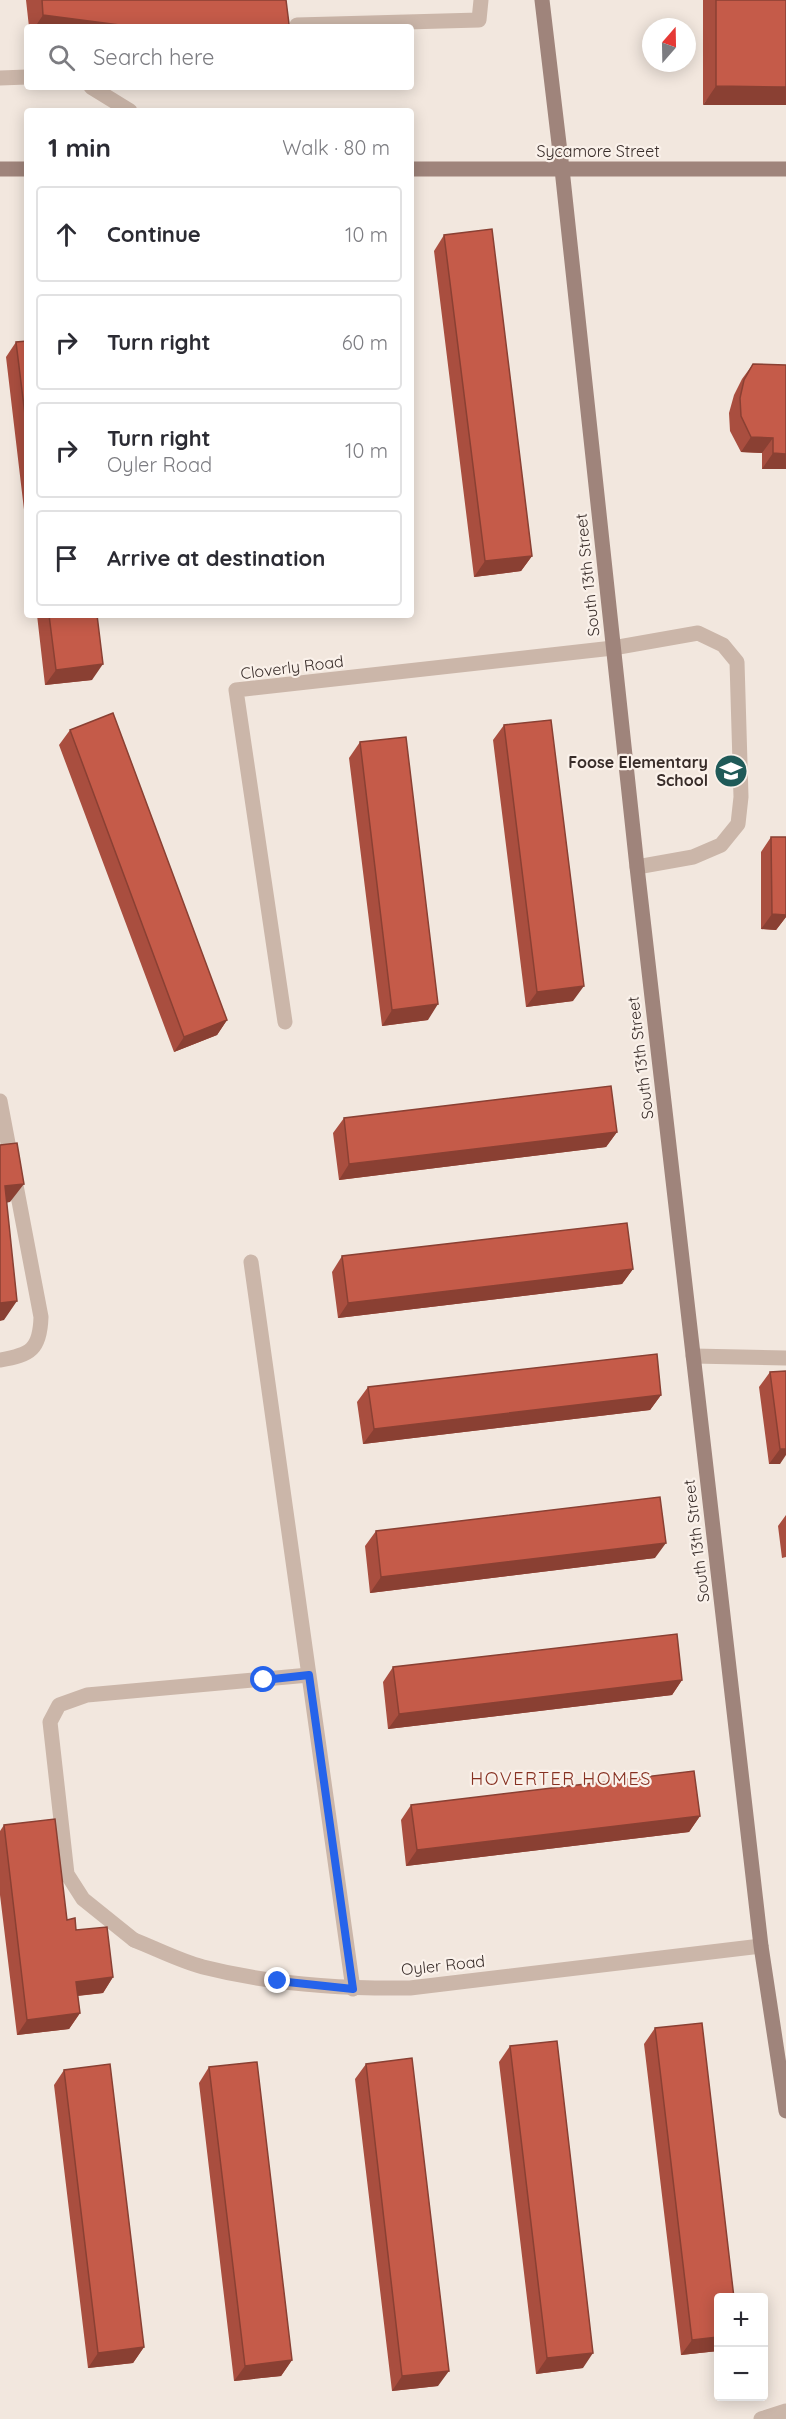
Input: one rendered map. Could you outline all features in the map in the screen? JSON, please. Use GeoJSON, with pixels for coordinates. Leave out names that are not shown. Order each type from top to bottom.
{"type":"FeatureCollection","features":[{"type":"Feature","properties":{"kind":"street"},"geometry":{"type":"LineString","coordinates":[[333,24],[479,20],[481,0]]}},
{"type":"Feature","properties":{"kind":"street","name":"South 13th Street"},"geometry":{"type":"LineString","coordinates":[[542,0],[637,867],[761,1946],[786,2111]]}},
{"type":"Feature","properties":{"kind":"street"},"geometry":{"type":"LineString","coordinates":[[0,78],[24,77]]}},
{"type":"Feature","properties":{"kind":"street"},"geometry":{"type":"LineString","coordinates":[[96,90],[125,108]]}},
{"type":"Feature","properties":{"kind":"street"},"geometry":{"type":"LineString","coordinates":[[0,169],[24,169]]}},
{"type":"Feature","properties":{"kind":"street","name":"Sycamore Street"},"geometry":{"type":"LineString","coordinates":[[414,170],[786,169]]}},
{"type":"Feature","properties":{"kind":"street"},"geometry":{"type":"LineString","coordinates":[[613,648],[698,633],[723,645],[737,662],[741,797],[738,824],[721,845],[693,857],[637,867]]}},
{"type":"Feature","properties":{"kind":"street","name":"Cloverly Road"},"geometry":{"type":"LineString","coordinates":[[285,1022],[236,690],[613,648]]}},
{"type":"Feature","properties":{"kind":"street"},"geometry":{"type":"LineString","coordinates":[[0,1101],[41,1317],[40,1331],[33,1349],[23,1355],[0,1360]]}},
{"type":"Feature","properties":{"kind":"street"},"geometry":{"type":"LineString","coordinates":[[251,1262],[353,1989]]}},
{"type":"Feature","properties":{"kind":"street"},"geometry":{"type":"LineString","coordinates":[[693,1356],[786,1358]]}},
{"type":"Feature","properties":{"kind":"street","name":"Oyler Road"},"geometry":{"type":"LineString","coordinates":[[309,1675],[87,1695],[59,1705],[50,1722],[67,1874],[83,1899],[134,1940],[202,1967],[278,1981],[353,1989],[410,1988],[761,1946]]}},
{"type":"Feature","properties":{"kind":"street"},"geometry":{"type":"LineString","coordinates":[[761,2419],[786,2411]]}},
{"type":"Feature","properties":{"kind":"building"},"geometry":{"type":"Polygon","coordinates":[[[42,0],[286,0],[289,24],[112,24],[43,15],[42,0]]]}},
{"type":"Feature","properties":{"kind":"building"},"geometry":{"type":"Polygon","coordinates":[[[716,0],[786,0],[786,87],[716,86],[716,0]]]}},
{"type":"Feature","properties":{"kind":"building"},"geometry":{"type":"Polygon","coordinates":[[[492,229],[532,556],[485,561],[444,235],[492,229]]]}},
{"type":"Feature","properties":{"kind":"building"},"geometry":{"type":"Polygon","coordinates":[[[24,341],[24,407],[16,342],[24,341]]]}},
{"type":"Feature","properties":{"kind":"building"},"geometry":{"type":"Polygon","coordinates":[[[753,364],[786,365],[786,454],[773,453],[773,438],[751,437],[741,416],[740,398],[744,380],[753,364]]]}},
{"type":"Feature","properties":{"kind":"building"},"geometry":{"type":"Polygon","coordinates":[[[49,618],[97,618],[103,664],[56,670],[49,618]]]}},
{"type":"Feature","properties":{"kind":"building"},"geometry":{"type":"Polygon","coordinates":[[[113,713],[227,1020],[184,1037],[70,730],[113,713]]]}},
{"type":"Feature","properties":{"kind":"building"},"geometry":{"type":"Polygon","coordinates":[[[551,720],[584,986],[537,992],[504,725],[551,720]]]}},
{"type":"Feature","properties":{"kind":"building"},"geometry":{"type":"Polygon","coordinates":[[[406,737],[438,1004],[392,1010],[360,742],[406,737]]]}},
{"type":"Feature","properties":{"kind":"building"},"geometry":{"type":"Polygon","coordinates":[[[771,837],[786,837],[786,915],[772,914],[771,837]]]}},
{"type":"Feature","properties":{"kind":"building"},"geometry":{"type":"Polygon","coordinates":[[[611,1086],[617,1132],[349,1164],[344,1118],[611,1086]]]}},
{"type":"Feature","properties":{"kind":"building"},"geometry":{"type":"Polygon","coordinates":[[[17,1143],[24,1184],[5,1186],[17,1301],[0,1303],[0,1145],[17,1143]]]}},
{"type":"Feature","properties":{"kind":"building"},"geometry":{"type":"Polygon","coordinates":[[[627,1223],[633,1269],[348,1303],[342,1256],[627,1223]]]}},
{"type":"Feature","properties":{"kind":"building"},"geometry":{"type":"Polygon","coordinates":[[[657,1354],[661,1395],[374,1429],[368,1387],[657,1354]]]}},
{"type":"Feature","properties":{"kind":"building"},"geometry":{"type":"Polygon","coordinates":[[[786,1371],[786,1449],[780,1449],[770,1372],[786,1371]]]}},
{"type":"Feature","properties":{"kind":"building"},"geometry":{"type":"Polygon","coordinates":[[[660,1497],[666,1543],[381,1577],[376,1531],[660,1497]]]}},
{"type":"Feature","properties":{"kind":"building"},"geometry":{"type":"Polygon","coordinates":[[[677,1634],[682,1680],[399,1714],[393,1667],[677,1634]]]}},
{"type":"Feature","properties":{"kind":"building"},"geometry":{"type":"Polygon","coordinates":[[[694,1771],[700,1816],[417,1850],[411,1805],[694,1771]]]}},
{"type":"Feature","properties":{"kind":"building"},"geometry":{"type":"Polygon","coordinates":[[[55,1819],[67,1920],[75,1918],[76,1930],[107,1927],[113,1977],[76,1982],[80,2013],[27,2020],[4,1825],[55,1819]]]}},
{"type":"Feature","properties":{"kind":"building"},"geometry":{"type":"Polygon","coordinates":[[[702,2023],[733,2293],[714,2293],[714,2337],[692,2340],[655,2028],[702,2023]]]}},
{"type":"Feature","properties":{"kind":"building"},"geometry":{"type":"Polygon","coordinates":[[[557,2041],[593,2353],[547,2358],[510,2046],[557,2041]]]}},
{"type":"Feature","properties":{"kind":"building"},"geometry":{"type":"Polygon","coordinates":[[[412,2058],[449,2371],[402,2376],[366,2064],[412,2058]]]}},
{"type":"Feature","properties":{"kind":"building"},"geometry":{"type":"Polygon","coordinates":[[[257,2062],[292,2360],[245,2366],[209,2067],[257,2062]]]}},
{"type":"Feature","properties":{"kind":"building"},"geometry":{"type":"Polygon","coordinates":[[[110,2064],[144,2347],[98,2353],[64,2070],[110,2064]]]}},
{"type":"Feature","properties":{"kind":"place","name":"Foose Elementary School"},"geometry":{"type":"Point","coordinates":[731,771]}},
{"type":"Feature","properties":{"kind":"district","name":"HOVERTER HOMES"},"geometry":{"type":"Point","coordinates":[561,1778]}},
{"type":"Feature","properties":{"kind":"route"},"geometry":{"type":"LineString","coordinates":[[264,1680],[309,1675],[353,1989],[278,1981]]}}]}
